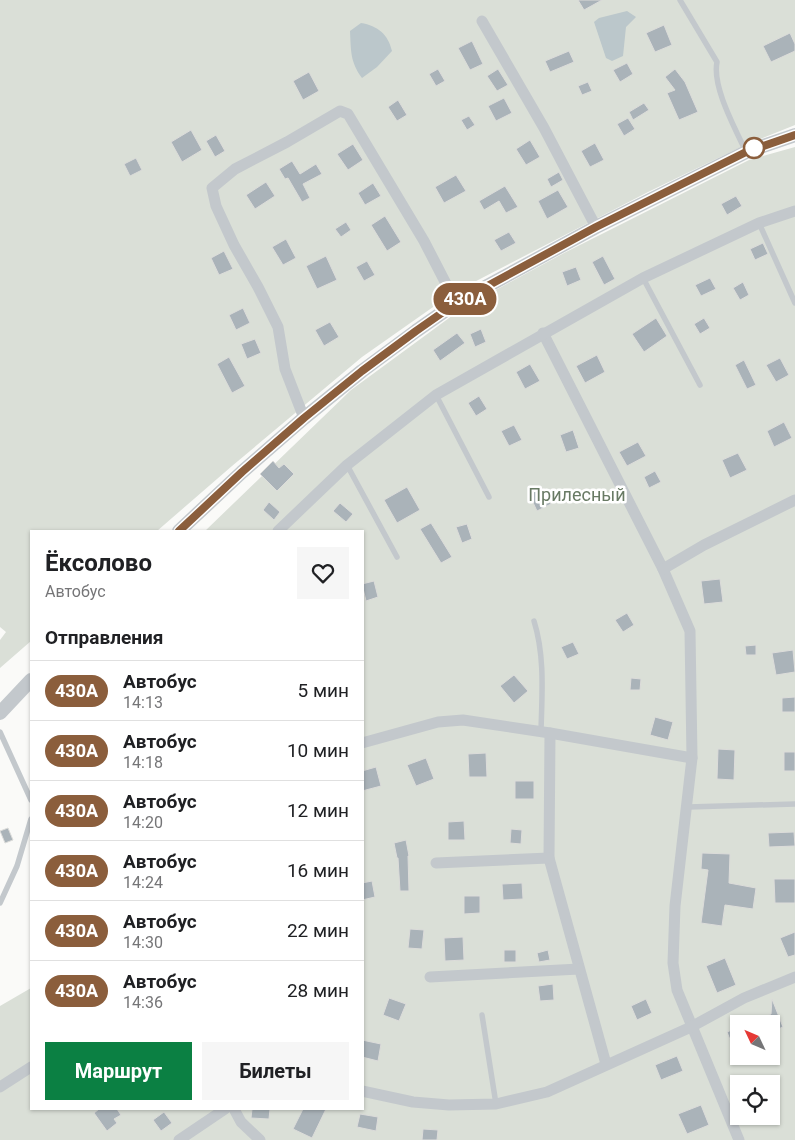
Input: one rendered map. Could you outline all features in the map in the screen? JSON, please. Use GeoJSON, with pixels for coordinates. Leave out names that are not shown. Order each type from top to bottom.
{"type":"FeatureCollection","features":[{"type":"Feature","properties":{"kind":"street"},"geometry":{"type":"LineString","coordinates":[[482,21],[544,128],[596,227]]}},
{"type":"Feature","properties":{"kind":"street"},"geometry":{"type":"LineString","coordinates":[[304,418],[285,369],[278,327],[234,245],[216,206],[212,188],[235,169],[287,142],[340,111],[348,114],[424,241],[456,303]]}},
{"type":"Feature","properties":{"kind":"street"},"geometry":{"type":"LineString","coordinates":[[180,530],[242,472],[304,418],[370,365],[456,303],[596,227],[746,152],[795,135]]}},
{"type":"Feature","properties":{"kind":"street"},"geometry":{"type":"LineString","coordinates":[[279,530],[347,465],[436,395],[544,332],[643,278],[759,223],[795,211]]}},
{"type":"Feature","properties":{"kind":"street"},"geometry":{"type":"LineString","coordinates":[[544,332],[663,569],[690,632],[692,758],[688,807],[675,906],[672,963],[677,990],[691,1027],[739,1140]]}},
{"type":"Feature","properties":{"kind":"street"},"geometry":{"type":"LineString","coordinates":[[663,569],[704,545],[795,500]]}},
{"type":"Feature","properties":{"kind":"street"},"geometry":{"type":"LineString","coordinates":[[0,713],[30,681]]}},
{"type":"Feature","properties":{"kind":"street"},"geometry":{"type":"LineString","coordinates":[[364,743],[438,722],[463,720],[546,732],[692,758]]}},
{"type":"Feature","properties":{"kind":"street"},"geometry":{"type":"LineString","coordinates":[[546,732],[549,858],[606,1064]]}},
{"type":"Feature","properties":{"kind":"street"},"geometry":{"type":"LineString","coordinates":[[436,863],[549,858]]}},
{"type":"Feature","properties":{"kind":"street"},"geometry":{"type":"LineString","coordinates":[[430,976],[579,969]]}},
{"type":"Feature","properties":{"kind":"street"},"geometry":{"type":"LineString","coordinates":[[364,1091],[413,1102],[449,1105],[496,1104],[547,1092],[691,1027],[744,998],[795,977]]}},
{"type":"Feature","properties":{"kind":"street"},"geometry":{"type":"LineString","coordinates":[[0,1087],[30,1069]]}},
{"type":"Feature","properties":{"kind":"street"},"geometry":{"type":"LineString","coordinates":[[179,1140],[224,1110]]}},
{"type":"Feature","properties":{"kind":"street"},"geometry":{"type":"LineString","coordinates":[[235,1110],[241,1122],[260,1140]]}},
{"type":"Feature","properties":{"kind":"lane"},"geometry":{"type":"LineString","coordinates":[[680,0],[717,62],[715,70],[717,84],[746,152]]}},
{"type":"Feature","properties":{"kind":"lane"},"geometry":{"type":"LineString","coordinates":[[759,223],[795,303]]}},
{"type":"Feature","properties":{"kind":"lane"},"geometry":{"type":"LineString","coordinates":[[643,278],[700,385]]}},
{"type":"Feature","properties":{"kind":"lane"},"geometry":{"type":"LineString","coordinates":[[436,395],[489,497]]}},
{"type":"Feature","properties":{"kind":"lane"},"geometry":{"type":"LineString","coordinates":[[347,465],[397,557]]}},
{"type":"Feature","properties":{"kind":"lane"},"geometry":{"type":"LineString","coordinates":[[534,621],[538,635],[543,678],[546,732]]}},
{"type":"Feature","properties":{"kind":"lane"},"geometry":{"type":"LineString","coordinates":[[0,732],[30,798]]}},
{"type":"Feature","properties":{"kind":"lane"},"geometry":{"type":"LineString","coordinates":[[688,807],[795,804]]}},
{"type":"Feature","properties":{"kind":"lane"},"geometry":{"type":"LineString","coordinates":[[0,903],[17,866],[30,822]]}},
{"type":"Feature","properties":{"kind":"lane"},"geometry":{"type":"LineString","coordinates":[[482,1015],[496,1104]]}},
{"type":"Feature","properties":{"kind":"green space"},"geometry":{"type":"Polygon","coordinates":[[[0,0],[795,0],[795,125],[745,145],[648,192],[453,293],[362,357],[158,530],[30,530],[30,642],[0,668],[0,640],[6,632],[0,627],[0,0]]]}},
{"type":"Feature","properties":{"kind":"green space","name":"Прилесный"},"geometry":{"type":"Polygon","coordinates":[[[795,147],[795,1140],[0,1140],[0,1006],[30,989],[30,1110],[364,1110],[364,530],[206,530],[351,390],[464,307],[564,253],[749,160],[795,147]]]}},
{"type":"Feature","properties":{"kind":"shaded area"},"geometry":{"type":"Polygon","coordinates":[[[627,11],[636,17],[626,27],[623,56],[612,61],[606,58],[594,22],[599,18],[627,11]]]}},
{"type":"Feature","properties":{"kind":"shaded area"},"geometry":{"type":"Polygon","coordinates":[[[361,23],[372,26],[385,35],[392,51],[377,67],[362,78],[353,61],[350,31],[361,23]]]}},
{"type":"Feature","properties":{"kind":"building"},"geometry":{"type":"Polygon","coordinates":[[[578,0],[602,0],[584,10],[578,0]]]}},
{"type":"Feature","properties":{"kind":"building"},"geometry":{"type":"Polygon","coordinates":[[[664,25],[672,45],[655,52],[646,33],[664,25]]]}},
{"type":"Feature","properties":{"kind":"building"},"geometry":{"type":"Polygon","coordinates":[[[790,33],[795,44],[795,51],[771,62],[763,46],[790,33]]]}},
{"type":"Feature","properties":{"kind":"building"},"geometry":{"type":"Polygon","coordinates":[[[472,41],[483,64],[470,70],[458,48],[472,41]]]}},
{"type":"Feature","properties":{"kind":"building"},"geometry":{"type":"Polygon","coordinates":[[[569,51],[574,62],[550,72],[545,61],[569,51]]]}},
{"type":"Feature","properties":{"kind":"building"},"geometry":{"type":"Polygon","coordinates":[[[627,63],[633,74],[620,82],[613,70],[627,63]]]}},
{"type":"Feature","properties":{"kind":"building"},"geometry":{"type":"Polygon","coordinates":[[[438,69],[445,81],[436,86],[429,74],[438,69]]]}},
{"type":"Feature","properties":{"kind":"building"},"geometry":{"type":"Polygon","coordinates":[[[498,69],[508,85],[497,91],[487,76],[498,69]]]}},
{"type":"Feature","properties":{"kind":"building"},"geometry":{"type":"Polygon","coordinates":[[[675,69],[685,82],[698,112],[679,120],[667,93],[675,90],[665,77],[675,69]]]}},
{"type":"Feature","properties":{"kind":"building"},"geometry":{"type":"Polygon","coordinates":[[[309,72],[319,91],[303,100],[293,81],[309,72]]]}},
{"type":"Feature","properties":{"kind":"building"},"geometry":{"type":"Polygon","coordinates":[[[588,82],[592,91],[582,95],[578,86],[588,82]]]}},
{"type":"Feature","properties":{"kind":"building"},"geometry":{"type":"Polygon","coordinates":[[[504,98],[512,113],[496,121],[488,106],[504,98]]]}},
{"type":"Feature","properties":{"kind":"building"},"geometry":{"type":"Polygon","coordinates":[[[398,100],[407,115],[397,121],[388,107],[398,100]]]}},
{"type":"Feature","properties":{"kind":"building"},"geometry":{"type":"Polygon","coordinates":[[[644,103],[649,110],[633,120],[629,112],[644,103]]]}},
{"type":"Feature","properties":{"kind":"building"},"geometry":{"type":"Polygon","coordinates":[[[469,116],[475,125],[467,130],[461,120],[469,116]]]}},
{"type":"Feature","properties":{"kind":"building"},"geometry":{"type":"Polygon","coordinates":[[[628,118],[635,129],[624,136],[617,124],[628,118]]]}},
{"type":"Feature","properties":{"kind":"building"},"geometry":{"type":"Polygon","coordinates":[[[191,130],[202,150],[182,162],[171,142],[191,130]]]}},
{"type":"Feature","properties":{"kind":"building"},"geometry":{"type":"Polygon","coordinates":[[[216,135],[225,151],[215,157],[206,141],[216,135]]]}},
{"type":"Feature","properties":{"kind":"building"},"geometry":{"type":"Polygon","coordinates":[[[530,140],[540,157],[526,165],[516,149],[530,140]]]}},
{"type":"Feature","properties":{"kind":"building"},"geometry":{"type":"Polygon","coordinates":[[[595,143],[604,160],[590,167],[581,151],[595,143]]]}},
{"type":"Feature","properties":{"kind":"building"},"geometry":{"type":"Polygon","coordinates":[[[353,144],[363,160],[348,170],[337,154],[353,144]]]}},
{"type":"Feature","properties":{"kind":"building"},"geometry":{"type":"Polygon","coordinates":[[[136,158],[142,170],[130,176],[124,164],[136,158]]]}},
{"type":"Feature","properties":{"kind":"building"},"geometry":{"type":"Polygon","coordinates":[[[292,161],[300,174],[316,164],[322,174],[303,184],[310,198],[302,202],[288,178],[285,179],[279,169],[292,161]]]}},
{"type":"Feature","properties":{"kind":"building"},"geometry":{"type":"Polygon","coordinates":[[[559,172],[563,180],[551,187],[547,179],[559,172]]]}},
{"type":"Feature","properties":{"kind":"building"},"geometry":{"type":"Polygon","coordinates":[[[456,175],[466,191],[444,203],[435,187],[456,175]]]}},
{"type":"Feature","properties":{"kind":"building"},"geometry":{"type":"Polygon","coordinates":[[[266,182],[275,196],[255,209],[246,195],[266,182]]]}},
{"type":"Feature","properties":{"kind":"building"},"geometry":{"type":"Polygon","coordinates":[[[373,183],[381,196],[365,205],[358,193],[373,183]]]}},
{"type":"Feature","properties":{"kind":"building"},"geometry":{"type":"Polygon","coordinates":[[[505,186],[518,207],[506,213],[499,201],[484,210],[479,201],[505,186]]]}},
{"type":"Feature","properties":{"kind":"building"},"geometry":{"type":"Polygon","coordinates":[[[558,190],[568,207],[547,219],[538,201],[558,190]]]}},
{"type":"Feature","properties":{"kind":"building"},"geometry":{"type":"Polygon","coordinates":[[[736,196],[742,206],[727,215],[721,204],[736,196]]]}},
{"type":"Feature","properties":{"kind":"building"},"geometry":{"type":"Polygon","coordinates":[[[385,216],[401,242],[387,251],[371,225],[385,216]]]}},
{"type":"Feature","properties":{"kind":"building"},"geometry":{"type":"Polygon","coordinates":[[[346,222],[351,230],[341,237],[335,229],[346,222]]]}},
{"type":"Feature","properties":{"kind":"building"},"geometry":{"type":"Polygon","coordinates":[[[509,232],[516,243],[501,251],[494,240],[509,232]]]}},
{"type":"Feature","properties":{"kind":"building"},"geometry":{"type":"Polygon","coordinates":[[[286,239],[296,258],[283,265],[272,247],[286,239]]]}},
{"type":"Feature","properties":{"kind":"building"},"geometry":{"type":"Polygon","coordinates":[[[763,243],[768,254],[755,260],[750,249],[763,243]]]}},
{"type":"Feature","properties":{"kind":"building"},"geometry":{"type":"Polygon","coordinates":[[[224,251],[233,269],[219,275],[211,258],[224,251]]]}},
{"type":"Feature","properties":{"kind":"building"},"geometry":{"type":"Polygon","coordinates":[[[326,256],[337,280],[317,289],[306,266],[326,256]]]}},
{"type":"Feature","properties":{"kind":"building"},"geometry":{"type":"Polygon","coordinates":[[[603,256],[615,279],[604,285],[592,262],[603,256]]]}},
{"type":"Feature","properties":{"kind":"building"},"geometry":{"type":"Polygon","coordinates":[[[367,261],[375,275],[364,281],[356,267],[367,261]]]}},
{"type":"Feature","properties":{"kind":"building"},"geometry":{"type":"Polygon","coordinates":[[[576,267],[581,280],[567,286],[562,272],[576,267]]]}},
{"type":"Feature","properties":{"kind":"building"},"geometry":{"type":"Polygon","coordinates":[[[710,278],[716,289],[701,296],[695,285],[710,278]]]}},
{"type":"Feature","properties":{"kind":"building"},"geometry":{"type":"Polygon","coordinates":[[[743,282],[749,295],[740,300],[733,288],[743,282]]]}},
{"type":"Feature","properties":{"kind":"building"},"geometry":{"type":"Polygon","coordinates":[[[243,308],[250,323],[236,330],[229,315],[243,308]]]}},
{"type":"Feature","properties":{"kind":"building"},"geometry":{"type":"Polygon","coordinates":[[[656,318],[667,336],[644,352],[632,334],[656,318]]]}},
{"type":"Feature","properties":{"kind":"building"},"geometry":{"type":"Polygon","coordinates":[[[704,318],[710,328],[700,334],[694,324],[704,318]]]}},
{"type":"Feature","properties":{"kind":"building"},"geometry":{"type":"Polygon","coordinates":[[[330,322],[339,337],[324,346],[315,330],[330,322]]]}},
{"type":"Feature","properties":{"kind":"building"},"geometry":{"type":"Polygon","coordinates":[[[481,329],[486,342],[475,347],[470,334],[481,329]]]}},
{"type":"Feature","properties":{"kind":"building"},"geometry":{"type":"Polygon","coordinates":[[[457,333],[465,343],[440,361],[433,350],[457,333]]]}},
{"type":"Feature","properties":{"kind":"building"},"geometry":{"type":"Polygon","coordinates":[[[255,339],[261,353],[247,359],[241,344],[255,339]]]}},
{"type":"Feature","properties":{"kind":"building"},"geometry":{"type":"Polygon","coordinates":[[[597,355],[605,372],[585,383],[576,366],[597,355]]]}},
{"type":"Feature","properties":{"kind":"building"},"geometry":{"type":"Polygon","coordinates":[[[229,357],[245,386],[232,393],[217,364],[229,357]]]}},
{"type":"Feature","properties":{"kind":"building"},"geometry":{"type":"Polygon","coordinates":[[[780,358],[789,375],[776,382],[766,365],[780,358]]]}},
{"type":"Feature","properties":{"kind":"building"},"geometry":{"type":"Polygon","coordinates":[[[744,360],[756,385],[747,389],[735,365],[744,360]]]}},
{"type":"Feature","properties":{"kind":"building"},"geometry":{"type":"Polygon","coordinates":[[[530,364],[540,381],[525,389],[516,372],[530,364]]]}},
{"type":"Feature","properties":{"kind":"building"},"geometry":{"type":"Polygon","coordinates":[[[479,396],[487,409],[476,416],[468,403],[479,396]]]}},
{"type":"Feature","properties":{"kind":"building"},"geometry":{"type":"Polygon","coordinates":[[[784,422],[792,438],[774,447],[767,431],[784,422]]]}},
{"type":"Feature","properties":{"kind":"building"},"geometry":{"type":"Polygon","coordinates":[[[514,425],[522,440],[509,446],[501,431],[514,425]]]}},
{"type":"Feature","properties":{"kind":"building"},"geometry":{"type":"Polygon","coordinates":[[[573,430],[579,448],[566,452],[560,435],[573,430]]]}},
{"type":"Feature","properties":{"kind":"building"},"geometry":{"type":"Polygon","coordinates":[[[638,442],[646,456],[627,466],[619,452],[638,442]]]}},
{"type":"Feature","properties":{"kind":"building"},"geometry":{"type":"Polygon","coordinates":[[[738,453],[747,470],[730,478],[722,460],[738,453]]]}},
{"type":"Feature","properties":{"kind":"building"},"geometry":{"type":"Polygon","coordinates":[[[273,461],[279,468],[284,464],[294,474],[277,491],[260,474],[273,461]]]}},
{"type":"Feature","properties":{"kind":"building"},"geometry":{"type":"Polygon","coordinates":[[[655,471],[661,482],[649,488],[644,477],[655,471]]]}},
{"type":"Feature","properties":{"kind":"building"},"geometry":{"type":"Polygon","coordinates":[[[407,487],[420,510],[397,523],[384,500],[407,487]]]}},
{"type":"Feature","properties":{"kind":"building"},"geometry":{"type":"Polygon","coordinates":[[[543,488],[551,504],[537,511],[529,494],[543,488]]]}},
{"type":"Feature","properties":{"kind":"building"},"geometry":{"type":"Polygon","coordinates":[[[269,502],[280,512],[274,520],[263,510],[269,502]]]}},
{"type":"Feature","properties":{"kind":"building"},"geometry":{"type":"Polygon","coordinates":[[[340,503],[353,514],[346,522],[333,511],[340,503]]]}},
{"type":"Feature","properties":{"kind":"building"},"geometry":{"type":"Polygon","coordinates":[[[431,523],[452,557],[441,563],[420,529],[431,523]]]}},
{"type":"Feature","properties":{"kind":"building"},"geometry":{"type":"Polygon","coordinates":[[[467,524],[472,539],[462,543],[456,527],[467,524]]]}},
{"type":"Feature","properties":{"kind":"building"},"geometry":{"type":"Polygon","coordinates":[[[720,579],[723,602],[704,604],[701,581],[720,579]]]}},
{"type":"Feature","properties":{"kind":"building"},"geometry":{"type":"Polygon","coordinates":[[[374,581],[378,597],[366,601],[364,584],[374,581]]]}},
{"type":"Feature","properties":{"kind":"building"},"geometry":{"type":"Polygon","coordinates":[[[627,613],[634,625],[623,632],[615,620],[627,613]]]}},
{"type":"Feature","properties":{"kind":"building"},"geometry":{"type":"Polygon","coordinates":[[[573,642],[579,654],[567,659],[561,647],[573,642]]]}},
{"type":"Feature","properties":{"kind":"building"},"geometry":{"type":"Polygon","coordinates":[[[756,645],[756,655],[746,655],[745,646],[756,645]]]}},
{"type":"Feature","properties":{"kind":"building"},"geometry":{"type":"Polygon","coordinates":[[[793,650],[795,672],[776,675],[772,653],[793,650]]]}},
{"type":"Feature","properties":{"kind":"building"},"geometry":{"type":"Polygon","coordinates":[[[514,675],[528,691],[514,703],[500,686],[514,675]]]}},
{"type":"Feature","properties":{"kind":"building"},"geometry":{"type":"Polygon","coordinates":[[[631,678],[641,679],[640,690],[630,690],[631,678]]]}},
{"type":"Feature","properties":{"kind":"building"},"geometry":{"type":"Polygon","coordinates":[[[795,697],[795,712],[782,712],[782,698],[795,697]]]}},
{"type":"Feature","properties":{"kind":"building"},"geometry":{"type":"Polygon","coordinates":[[[655,717],[673,722],[668,740],[650,735],[655,717]]]}},
{"type":"Feature","properties":{"kind":"building"},"geometry":{"type":"Polygon","coordinates":[[[718,749],[735,750],[734,780],[717,779],[718,749]]]}},
{"type":"Feature","properties":{"kind":"building"},"geometry":{"type":"Polygon","coordinates":[[[784,752],[795,752],[795,771],[784,771],[784,752]]]}},
{"type":"Feature","properties":{"kind":"building"},"geometry":{"type":"Polygon","coordinates":[[[486,753],[487,777],[469,777],[468,754],[486,753]]]}},
{"type":"Feature","properties":{"kind":"building"},"geometry":{"type":"Polygon","coordinates":[[[426,758],[434,779],[416,786],[407,765],[426,758]]]}},
{"type":"Feature","properties":{"kind":"building"},"geometry":{"type":"Polygon","coordinates":[[[376,767],[381,786],[364,790],[364,770],[376,767]]]}},
{"type":"Feature","properties":{"kind":"building"},"geometry":{"type":"Polygon","coordinates":[[[515,781],[534,781],[534,799],[515,799],[515,781]]]}},
{"type":"Feature","properties":{"kind":"building"},"geometry":{"type":"Polygon","coordinates":[[[464,821],[465,840],[448,840],[448,822],[464,821]]]}},
{"type":"Feature","properties":{"kind":"building"},"geometry":{"type":"Polygon","coordinates":[[[8,828],[13,840],[5,843],[0,831],[8,828]]]}},
{"type":"Feature","properties":{"kind":"building"},"geometry":{"type":"Polygon","coordinates":[[[511,829],[522,830],[521,844],[510,843],[511,829]]]}},
{"type":"Feature","properties":{"kind":"building"},"geometry":{"type":"Polygon","coordinates":[[[794,832],[795,846],[769,847],[768,833],[794,832]]]}},
{"type":"Feature","properties":{"kind":"building"},"geometry":{"type":"Polygon","coordinates":[[[406,840],[409,856],[409,891],[400,891],[398,858],[394,843],[406,840]]]}},
{"type":"Feature","properties":{"kind":"building"},"geometry":{"type":"Polygon","coordinates":[[[702,853],[730,854],[729,883],[756,888],[753,909],[725,905],[722,926],[701,923],[708,870],[701,869],[702,853]]]}},
{"type":"Feature","properties":{"kind":"building"},"geometry":{"type":"Polygon","coordinates":[[[774,879],[795,879],[795,903],[775,903],[774,879]]]}},
{"type":"Feature","properties":{"kind":"building"},"geometry":{"type":"Polygon","coordinates":[[[372,881],[375,897],[364,900],[364,883],[372,881]]]}},
{"type":"Feature","properties":{"kind":"building"},"geometry":{"type":"Polygon","coordinates":[[[522,883],[523,899],[503,900],[502,884],[522,883]]]}},
{"type":"Feature","properties":{"kind":"building"},"geometry":{"type":"Polygon","coordinates":[[[464,896],[480,896],[480,913],[464,914],[464,896]]]}},
{"type":"Feature","properties":{"kind":"building"},"geometry":{"type":"Polygon","coordinates":[[[410,929],[424,930],[422,949],[408,948],[410,929]]]}},
{"type":"Feature","properties":{"kind":"building"},"geometry":{"type":"Polygon","coordinates":[[[795,932],[795,955],[788,957],[780,938],[795,932]]]}},
{"type":"Feature","properties":{"kind":"building"},"geometry":{"type":"Polygon","coordinates":[[[463,937],[464,960],[445,961],[444,938],[463,937]]]}},
{"type":"Feature","properties":{"kind":"building"},"geometry":{"type":"Polygon","coordinates":[[[504,950],[516,950],[516,962],[504,962],[504,950]]]}},
{"type":"Feature","properties":{"kind":"building"},"geometry":{"type":"Polygon","coordinates":[[[548,950],[550,960],[539,962],[537,953],[548,950]]]}},
{"type":"Feature","properties":{"kind":"building"},"geometry":{"type":"Polygon","coordinates":[[[725,958],[736,985],[717,993],[706,966],[725,958]]]}},
{"type":"Feature","properties":{"kind":"building"},"geometry":{"type":"Polygon","coordinates":[[[553,984],[554,1000],[540,1001],[538,986],[553,984]]]}},
{"type":"Feature","properties":{"kind":"building"},"geometry":{"type":"Polygon","coordinates":[[[389,998],[406,1004],[399,1021],[383,1015],[389,998]]]}},
{"type":"Feature","properties":{"kind":"building"},"geometry":{"type":"Polygon","coordinates":[[[646,999],[652,1013],[637,1020],[631,1006],[646,999]]]}},
{"type":"Feature","properties":{"kind":"building"},"geometry":{"type":"Polygon","coordinates":[[[772,999],[778,1015],[769,1015],[771,1014],[772,999]]]}},
{"type":"Feature","properties":{"kind":"building"},"geometry":{"type":"Polygon","coordinates":[[[364,1040],[381,1044],[378,1061],[364,1058],[364,1040]]]}},
{"type":"Feature","properties":{"kind":"building"},"geometry":{"type":"Polygon","coordinates":[[[677,1056],[683,1071],[661,1080],[655,1065],[677,1056]]]}},
{"type":"Feature","properties":{"kind":"building"},"geometry":{"type":"Polygon","coordinates":[[[701,1105],[709,1125],[687,1134],[678,1114],[701,1105]]]}},
{"type":"Feature","properties":{"kind":"building"},"geometry":{"type":"Polygon","coordinates":[[[98,1110],[118,1110],[121,1115],[114,1119],[117,1123],[107,1131],[94,1113],[98,1110]]]}},
{"type":"Feature","properties":{"kind":"building"},"geometry":{"type":"Polygon","coordinates":[[[252,1110],[270,1110],[269,1119],[251,1118],[252,1110]]]}},
{"type":"Feature","properties":{"kind":"building"},"geometry":{"type":"Polygon","coordinates":[[[302,1110],[326,1110],[312,1138],[293,1129],[302,1110]]]}},
{"type":"Feature","properties":{"kind":"building"},"geometry":{"type":"Polygon","coordinates":[[[164,1112],[172,1123],[161,1131],[153,1120],[164,1112]]]}},
{"type":"Feature","properties":{"kind":"building"},"geometry":{"type":"Polygon","coordinates":[[[360,1114],[378,1117],[376,1131],[357,1127],[360,1114]]]}},
{"type":"Feature","properties":{"kind":"building"},"geometry":{"type":"Polygon","coordinates":[[[423,1129],[438,1130],[437,1140],[422,1140],[423,1129]]]}},
{"type":"Feature","properties":{"kind":"bus line","name":"430А"},"geometry":{"type":"LineString","coordinates":[[180,530],[242,472],[304,418],[362,371],[456,303],[596,227],[754,148],[795,135]]}}]}
